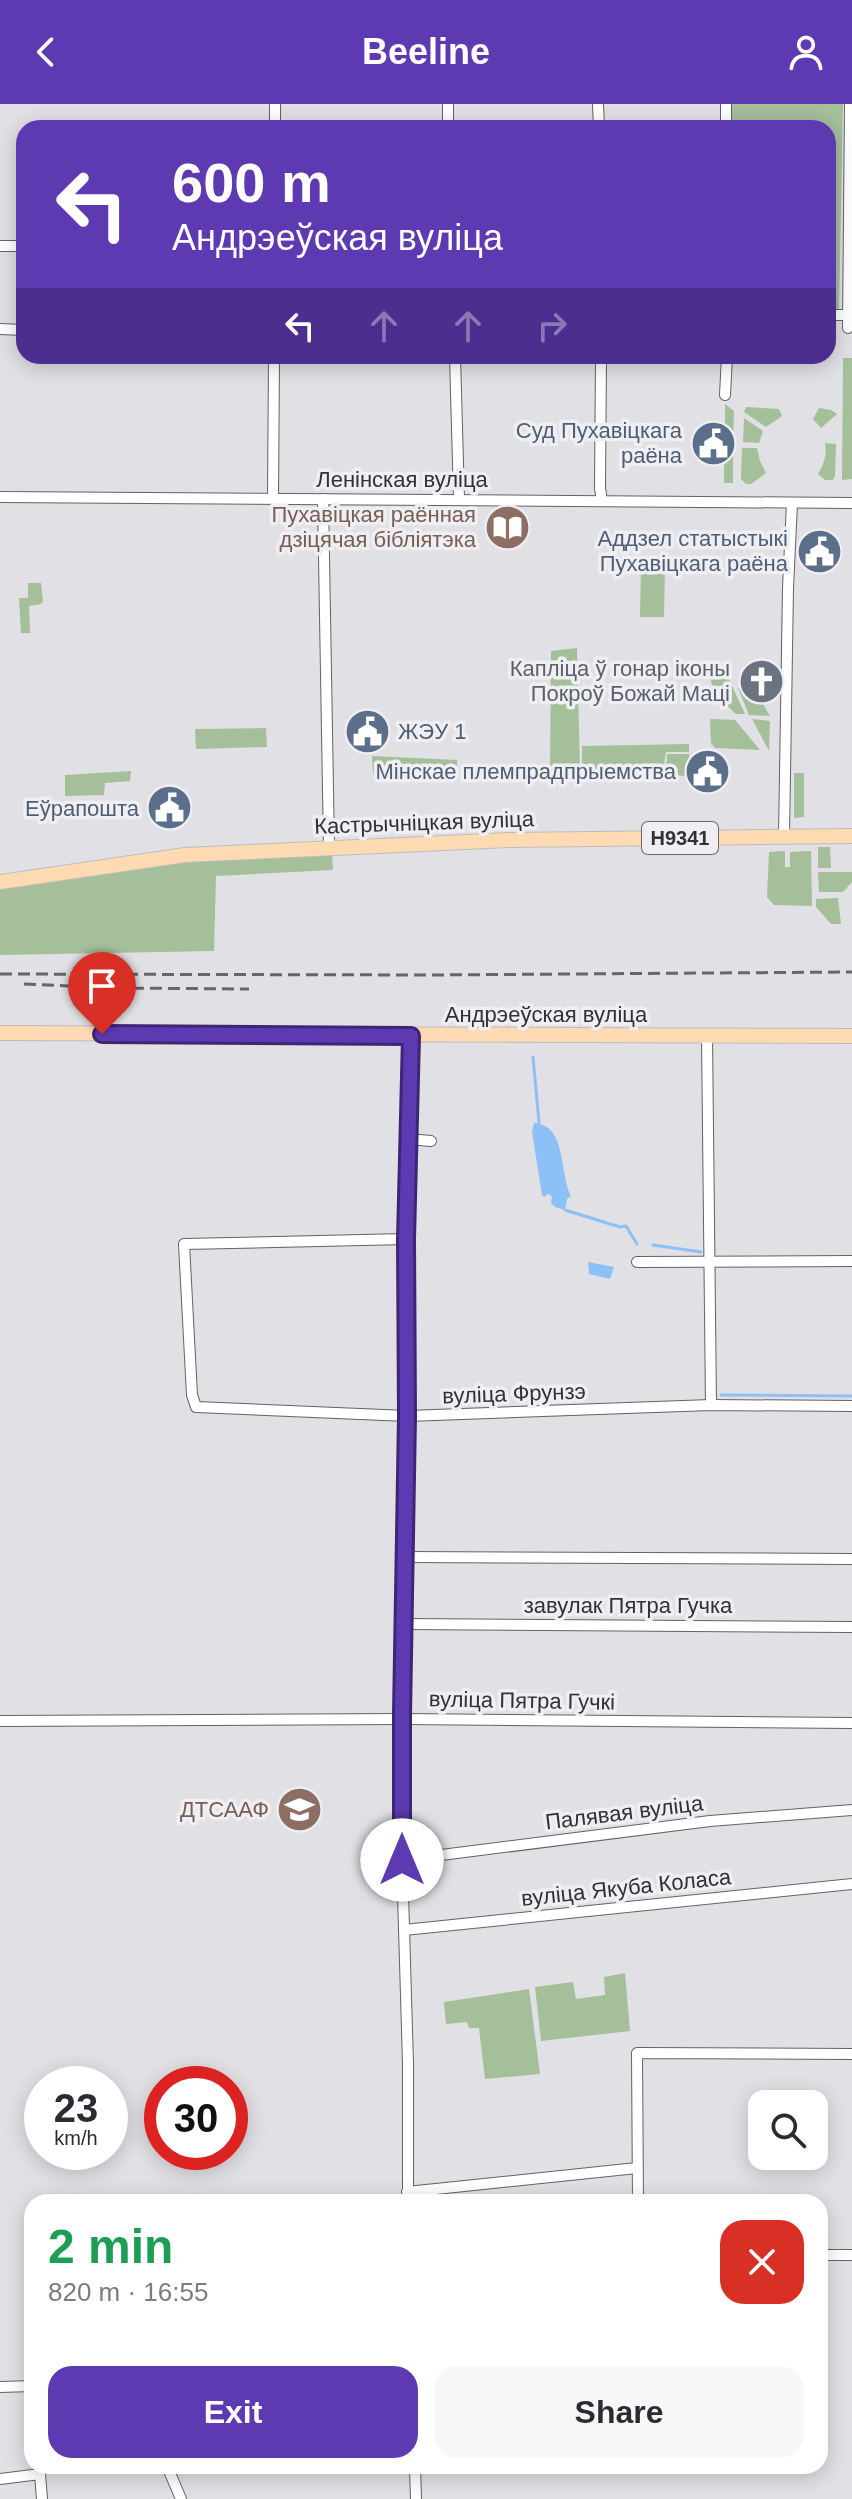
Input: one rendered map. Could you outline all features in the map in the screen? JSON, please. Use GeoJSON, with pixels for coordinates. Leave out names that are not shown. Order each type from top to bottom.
{"type":"FeatureCollection","features":[{"type":"Feature","properties":{"kind":"main road","name":"Кастрычніцкая вуліца"},"geometry":{"type":"LineString","coordinates":[[0,882],[185,855],[329,847],[509,840],[852,836]]}},
{"type":"Feature","properties":{"kind":"main road","name":"Андрэеўская вуліца"},"geometry":{"type":"LineString","coordinates":[[0,1033],[852,1036]]}},
{"type":"Feature","properties":{"kind":"street"},"geometry":{"type":"LineString","coordinates":[[848,328],[850,104]]}},
{"type":"Feature","properties":{"kind":"street"},"geometry":{"type":"LineString","coordinates":[[836,315],[849,315]]}},
{"type":"Feature","properties":{"kind":"street"},"geometry":{"type":"LineString","coordinates":[[273,499],[274,364]]}},
{"type":"Feature","properties":{"kind":"street"},"geometry":{"type":"LineString","coordinates":[[455,364],[459,499]]}},
{"type":"Feature","properties":{"kind":"street"},"geometry":{"type":"LineString","coordinates":[[601,364],[602,501]]}},
{"type":"Feature","properties":{"kind":"street"},"geometry":{"type":"LineString","coordinates":[[725,395],[727,364]]}},
{"type":"Feature","properties":{"kind":"street","name":"Ленінская вуліца"},"geometry":{"type":"LineString","coordinates":[[0,497],[852,503]]}},
{"type":"Feature","properties":{"kind":"street"},"geometry":{"type":"LineString","coordinates":[[323,499],[329,847]]}},
{"type":"Feature","properties":{"kind":"street"},"geometry":{"type":"LineString","coordinates":[[784,836],[792,503]]}},
{"type":"Feature","properties":{"kind":"street"},"geometry":{"type":"LineString","coordinates":[[407,2194],[402,1719],[411,1036]]}},
{"type":"Feature","properties":{"kind":"street"},"geometry":{"type":"LineString","coordinates":[[707,1036],[711,1405]]}},
{"type":"Feature","properties":{"kind":"street"},"geometry":{"type":"LineString","coordinates":[[408,1139],[431,1141]]}},
{"type":"Feature","properties":{"kind":"street","name":"вуліца Фрунзэ"},"geometry":{"type":"LineString","coordinates":[[406,1239],[184,1244],[192,1395],[196,1407],[407,1416],[711,1405],[852,1406]]}},
{"type":"Feature","properties":{"kind":"street"},"geometry":{"type":"LineString","coordinates":[[637,1262],[852,1261]]}},
{"type":"Feature","properties":{"kind":"street"},"geometry":{"type":"LineString","coordinates":[[404,1557],[852,1559]]}},
{"type":"Feature","properties":{"kind":"street","name":"завулак Пятра Гучка"},"geometry":{"type":"LineString","coordinates":[[404,1624],[852,1627]]}},
{"type":"Feature","properties":{"kind":"street","name":"вуліца Пятра Гучкі"},"geometry":{"type":"LineString","coordinates":[[0,1721],[402,1719],[852,1723]]}},
{"type":"Feature","properties":{"kind":"street","name":"Палявая вуліца"},"geometry":{"type":"LineString","coordinates":[[402,1860],[710,1821],[852,1810]]}},
{"type":"Feature","properties":{"kind":"street","name":"вуліца Якуба Коласа"},"geometry":{"type":"LineString","coordinates":[[404,1930],[852,1884]]}},
{"type":"Feature","properties":{"kind":"street"},"geometry":{"type":"LineString","coordinates":[[638,2194],[637,2053],[852,2054]]}},
{"type":"Feature","properties":{"kind":"street"},"geometry":{"type":"LineString","coordinates":[[431,2194],[637,2168]]}},
{"type":"Feature","properties":{"kind":"street"},"geometry":{"type":"LineString","coordinates":[[828,2255],[852,2255]]}},
{"type":"Feature","properties":{"kind":"street"},"geometry":{"type":"LineString","coordinates":[[0,2387],[24,2386]]}},
{"type":"Feature","properties":{"kind":"street"},"geometry":{"type":"LineString","coordinates":[[0,2479],[40,2474],[42,2499]]}},
{"type":"Feature","properties":{"kind":"street"},"geometry":{"type":"LineString","coordinates":[[170,2474],[181,2499]]}},
{"type":"Feature","properties":{"kind":"street"},"geometry":{"type":"LineString","coordinates":[[415,2474],[416,2499]]}},
{"type":"Feature","properties":{"kind":"green space"},"geometry":{"type":"Polygon","coordinates":[[[730,104],[843,104],[839,311],[836,311],[836,120],[730,120],[730,104]]]}},
{"type":"Feature","properties":{"kind":"green space"},"geometry":{"type":"Polygon","coordinates":[[[843,358],[852,358],[852,479],[842,480],[843,358]]]}},
{"type":"Feature","properties":{"kind":"green space"},"geometry":{"type":"Polygon","coordinates":[[[725,404],[734,411],[733,442],[725,442],[725,404]]]}},
{"type":"Feature","properties":{"kind":"green space"},"geometry":{"type":"Polygon","coordinates":[[[746,407],[779,409],[782,416],[766,427],[744,412],[746,407]]]}},
{"type":"Feature","properties":{"kind":"green space"},"geometry":{"type":"Polygon","coordinates":[[[819,408],[837,414],[821,428],[813,419],[819,408]]]}},
{"type":"Feature","properties":{"kind":"green space"},"geometry":{"type":"Polygon","coordinates":[[[744,418],[763,431],[759,443],[743,442],[744,418]]]}},
{"type":"Feature","properties":{"kind":"green space"},"geometry":{"type":"Polygon","coordinates":[[[825,443],[836,444],[833,480],[825,480],[818,474],[826,452],[825,443]]]}},
{"type":"Feature","properties":{"kind":"green space"},"geometry":{"type":"Polygon","coordinates":[[[724,448],[733,448],[733,483],[724,483],[724,448]]]}},
{"type":"Feature","properties":{"kind":"green space"},"geometry":{"type":"Polygon","coordinates":[[[742,448],[757,448],[766,473],[751,484],[741,479],[742,448]]]}},
{"type":"Feature","properties":{"kind":"green space"},"geometry":{"type":"Polygon","coordinates":[[[665,566],[664,617],[640,617],[641,567],[665,566]]]}},
{"type":"Feature","properties":{"kind":"green space"},"geometry":{"type":"Polygon","coordinates":[[[28,583],[41,583],[43,601],[29,606],[30,633],[21,633],[19,598],[28,598],[28,583]]]}},
{"type":"Feature","properties":{"kind":"green space"},"geometry":{"type":"Polygon","coordinates":[[[577,648],[580,773],[550,772],[551,651],[577,648]]]}},
{"type":"Feature","properties":{"kind":"green space"},"geometry":{"type":"Polygon","coordinates":[[[710,676],[728,677],[745,714],[736,714],[723,701],[713,687],[710,676]]]}},
{"type":"Feature","properties":{"kind":"green space"},"geometry":{"type":"Polygon","coordinates":[[[738,688],[756,692],[770,716],[749,715],[738,688]]]}},
{"type":"Feature","properties":{"kind":"green space"},"geometry":{"type":"Polygon","coordinates":[[[710,719],[735,720],[760,750],[715,748],[711,743],[710,719]]]}},
{"type":"Feature","properties":{"kind":"green space"},"geometry":{"type":"Polygon","coordinates":[[[752,719],[770,721],[769,751],[752,719]]]}},
{"type":"Feature","properties":{"kind":"green space"},"geometry":{"type":"Polygon","coordinates":[[[266,728],[267,747],[196,749],[195,729],[266,728]]]}},
{"type":"Feature","properties":{"kind":"green space"},"geometry":{"type":"Polygon","coordinates":[[[689,744],[689,752],[666,752],[664,764],[645,764],[642,777],[582,775],[582,746],[689,744]]]}},
{"type":"Feature","properties":{"kind":"green space"},"geometry":{"type":"Polygon","coordinates":[[[667,754],[689,754],[689,776],[666,775],[667,754]]]}},
{"type":"Feature","properties":{"kind":"green space"},"geometry":{"type":"Polygon","coordinates":[[[372,756],[457,760],[457,775],[373,774],[372,756]]]}},
{"type":"Feature","properties":{"kind":"green space"},"geometry":{"type":"Polygon","coordinates":[[[131,771],[130,781],[105,783],[104,795],[65,796],[65,775],[131,771]]]}},
{"type":"Feature","properties":{"kind":"green space"},"geometry":{"type":"Polygon","coordinates":[[[794,773],[804,773],[804,817],[794,818],[794,773]]]}},
{"type":"Feature","properties":{"kind":"green space"},"geometry":{"type":"Polygon","coordinates":[[[818,847],[830,847],[831,868],[818,868],[818,847]]]}},
{"type":"Feature","properties":{"kind":"green space"},"geometry":{"type":"Polygon","coordinates":[[[785,851],[785,867],[790,867],[790,852],[811,851],[812,906],[774,905],[767,897],[769,852],[785,851]]]}},
{"type":"Feature","properties":{"kind":"green space"},"geometry":{"type":"Polygon","coordinates":[[[332,855],[333,870],[216,876],[214,951],[0,955],[0,889],[186,862],[332,855]]]}},
{"type":"Feature","properties":{"kind":"green space"},"geometry":{"type":"Polygon","coordinates":[[[818,872],[852,872],[852,882],[843,892],[819,892],[818,872]]]}},
{"type":"Feature","properties":{"kind":"green space"},"geometry":{"type":"Polygon","coordinates":[[[838,898],[841,924],[831,924],[816,907],[816,899],[838,898]]]}},
{"type":"Feature","properties":{"kind":"green space"},"geometry":{"type":"Polygon","coordinates":[[[625,1973],[630,2031],[541,2041],[535,1987],[573,1982],[576,1999],[605,1995],[604,1977],[625,1973]]]}},
{"type":"Feature","properties":{"kind":"green space"},"geometry":{"type":"Polygon","coordinates":[[[529,1989],[540,2074],[485,2079],[479,2028],[469,2028],[467,2022],[446,2024],[444,2002],[529,1989]]]}},
{"type":"Feature","properties":{"kind":"water"},"geometry":{"type":"Polygon","coordinates":[[[534,1123],[545,1126],[557,1141],[571,1196],[567,1199],[565,1210],[551,1203],[552,1196],[542,1195],[532,1132],[534,1123]]]}},
{"type":"Feature","properties":{"kind":"water"},"geometry":{"type":"Polygon","coordinates":[[[588,1262],[614,1267],[610,1279],[589,1274],[588,1262]]]}},
{"type":"Feature","properties":{"kind":"waterway"},"geometry":{"type":"LineString","coordinates":[[533,1057],[539,1123]]}},
{"type":"Feature","properties":{"kind":"waterway"},"geometry":{"type":"LineString","coordinates":[[565,1210],[620,1227],[626,1226],[637,1244]]}},
{"type":"Feature","properties":{"kind":"waterway"},"geometry":{"type":"LineString","coordinates":[[653,1245],[701,1252]]}},
{"type":"Feature","properties":{"kind":"waterway"},"geometry":{"type":"LineString","coordinates":[[721,1395],[852,1396]]}},
{"type":"Feature","properties":{"kind":"railway"},"geometry":{"type":"LineString","coordinates":[[0,974],[852,972]]}},
{"type":"Feature","properties":{"kind":"railway"},"geometry":{"type":"LineString","coordinates":[[24,984],[249,989]]}},
{"type":"Feature","properties":{"kind":"place","name":"Суд Пухавіцкага раёна"},"geometry":{"type":"Point","coordinates":[713,443]}},
{"type":"Feature","properties":{"kind":"place","name":"Пухавіцкая раённая дзіцячая бібліятэка"},"geometry":{"type":"Point","coordinates":[507,527]}},
{"type":"Feature","properties":{"kind":"place","name":"Аддзел статыстыкі Пухавіцкага раёна"},"geometry":{"type":"Point","coordinates":[819,551]}},
{"type":"Feature","properties":{"kind":"place","name":"Капліца ў гонар іконы Покроў Божай Маці"},"geometry":{"type":"Point","coordinates":[761,681]}},
{"type":"Feature","properties":{"kind":"place","name":"ЖЭУ 1"},"geometry":{"type":"Point","coordinates":[367,731]}},
{"type":"Feature","properties":{"kind":"place","name":"Мінскае племпрадпрыемства"},"geometry":{"type":"Point","coordinates":[707,771]}},
{"type":"Feature","properties":{"kind":"place","name":"Еўрапошта"},"geometry":{"type":"Point","coordinates":[170,808]}},
{"type":"Feature","properties":{"kind":"place","name":"ДТСААФ"},"geometry":{"type":"Point","coordinates":[300,1809]}},
{"type":"Feature","properties":{"kind":"route"},"geometry":{"type":"LineString","coordinates":[[102,1034],[411,1036],[406,1239],[402,1860]]}}]}
